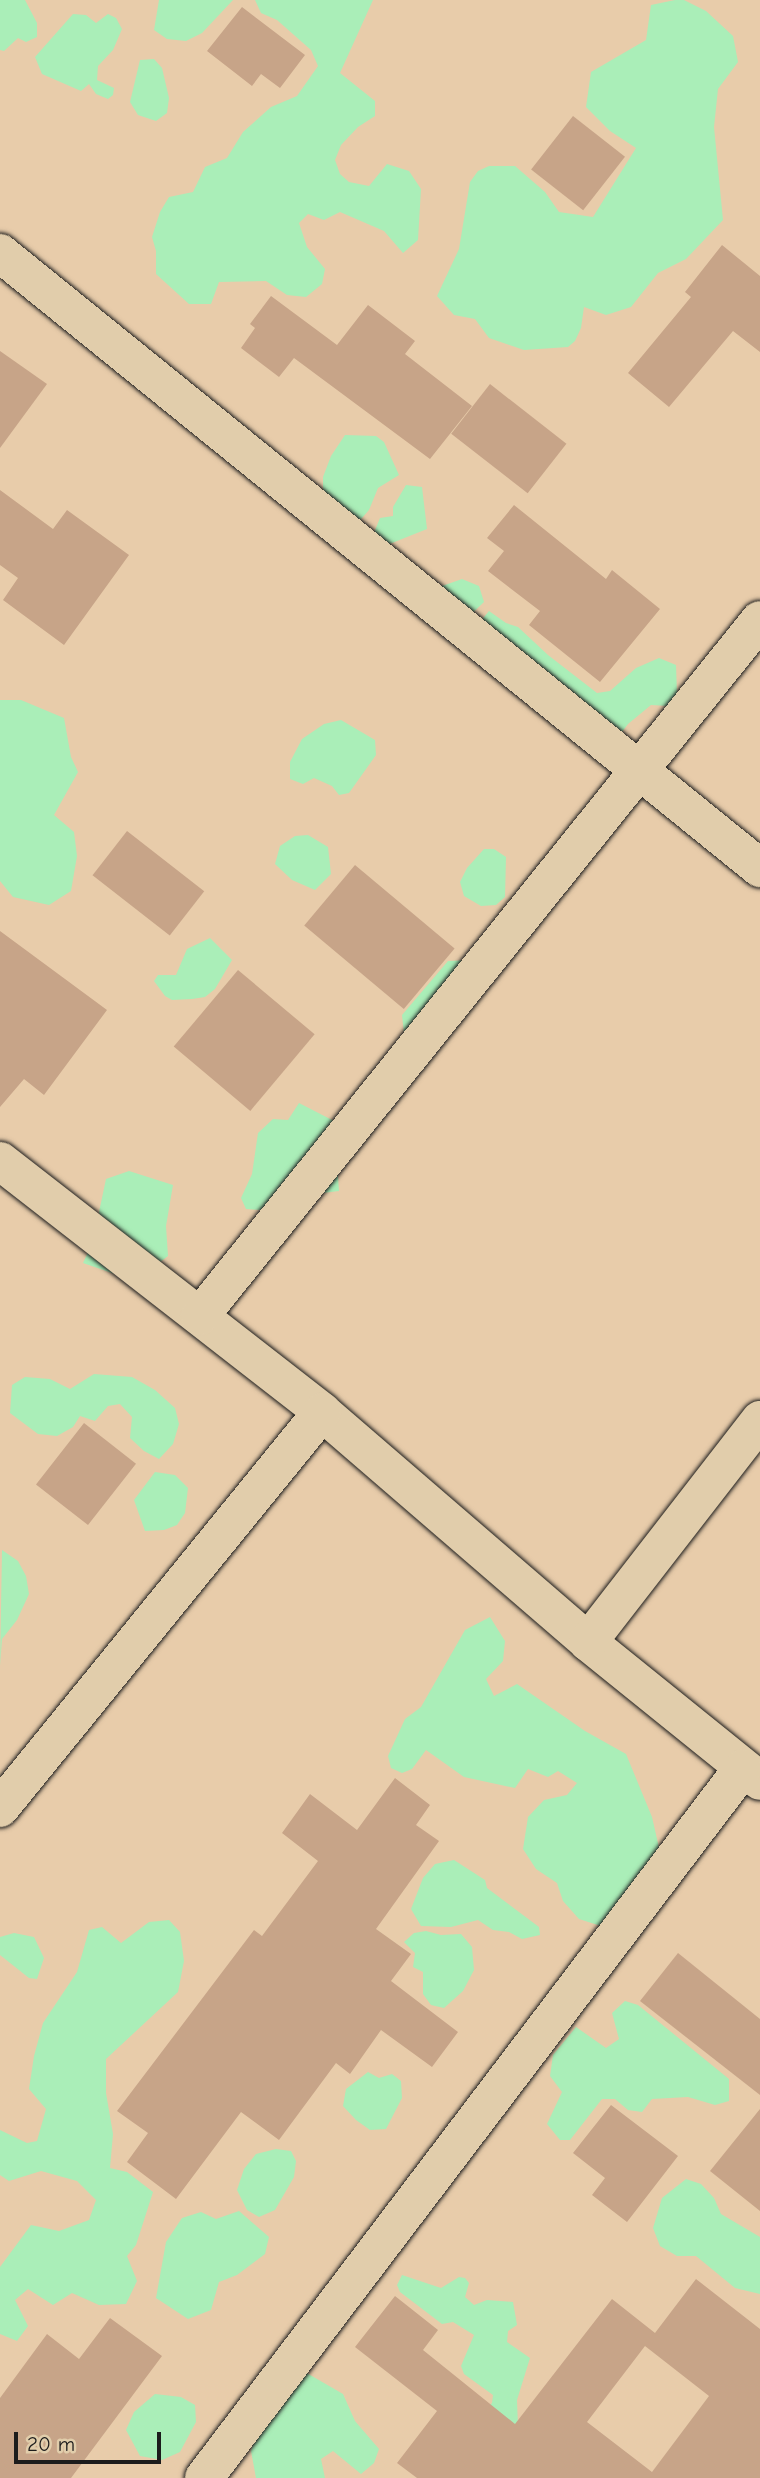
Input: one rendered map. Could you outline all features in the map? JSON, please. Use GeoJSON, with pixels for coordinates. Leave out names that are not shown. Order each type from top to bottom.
{"type":"FeatureCollection","features":[{"type":"Feature","properties":{"kind":"street"},"geometry":{"type":"LineString","coordinates":[[0,253],[760,868]]}},
{"type":"Feature","properties":{"kind":"street"},"geometry":{"type":"LineString","coordinates":[[200,1316],[760,620]]}},
{"type":"Feature","properties":{"kind":"street"},"geometry":{"type":"LineString","coordinates":[[0,1161],[322,1412],[588,1642],[751,1774],[204,2478]]}},
{"type":"Feature","properties":{"kind":"street"},"geometry":{"type":"LineString","coordinates":[[0,1808],[322,1412]]}},
{"type":"Feature","properties":{"kind":"street"},"geometry":{"type":"LineString","coordinates":[[588,1642],[760,1420]]}},
{"type":"Feature","properties":{"kind":"green space"},"geometry":{"type":"Polygon","coordinates":[[[0,0],[25,0],[37,23],[37,37],[26,42],[18,38],[4,51],[0,50],[0,0]]]}},
{"type":"Feature","properties":{"kind":"green space"},"geometry":{"type":"Polygon","coordinates":[[[159,0],[233,0],[202,33],[186,41],[167,39],[154,30],[159,0]]]}},
{"type":"Feature","properties":{"kind":"green space"},"geometry":{"type":"Polygon","coordinates":[[[255,0],[373,0],[340,73],[375,101],[375,116],[358,127],[341,145],[335,160],[340,174],[349,182],[369,186],[387,164],[409,171],[421,189],[418,240],[403,253],[384,231],[340,212],[324,220],[308,214],[299,223],[307,247],[325,269],[322,284],[306,297],[287,295],[266,281],[219,282],[211,304],[189,304],[156,274],[156,251],[152,237],[160,212],[169,197],[193,192],[205,167],[227,158],[243,132],[271,107],[297,96],[318,66],[311,50],[277,20],[261,13],[255,0]]]}},
{"type":"Feature","properties":{"kind":"green space"},"geometry":{"type":"Polygon","coordinates":[[[684,0],[706,11],[733,36],[738,62],[718,89],[714,127],[723,220],[686,259],[658,273],[631,307],[606,315],[584,307],[581,328],[575,341],[568,347],[524,350],[489,338],[475,319],[454,315],[437,296],[459,249],[470,182],[478,171],[489,166],[515,166],[545,192],[559,212],[593,217],[636,148],[610,131],[586,107],[591,72],[646,40],[651,5],[684,0]]]}},
{"type":"Feature","properties":{"kind":"green space"},"geometry":{"type":"Polygon","coordinates":[[[73,14],[86,15],[96,23],[108,14],[116,18],[122,29],[113,50],[98,66],[97,80],[114,88],[113,95],[108,99],[96,94],[89,84],[81,91],[42,74],[35,57],[73,14]]]}},
{"type":"Feature","properties":{"kind":"green space"},"geometry":{"type":"Polygon","coordinates":[[[154,59],[162,68],[169,98],[167,113],[156,121],[138,115],[130,102],[140,60],[154,59]]]}},
{"type":"Feature","properties":{"kind":"green space"},"geometry":{"type":"Polygon","coordinates":[[[345,435],[376,436],[384,442],[399,475],[378,488],[369,510],[355,526],[323,502],[323,477],[331,456],[345,435]]]}},
{"type":"Feature","properties":{"kind":"green space"},"geometry":{"type":"Polygon","coordinates":[[[406,485],[422,487],[427,529],[382,547],[371,540],[380,518],[393,516],[393,507],[406,485]]]}},
{"type":"Feature","properties":{"kind":"green space"},"geometry":{"type":"Polygon","coordinates":[[[462,579],[479,586],[484,602],[461,624],[428,591],[462,579]]]}},
{"type":"Feature","properties":{"kind":"green space"},"geometry":{"type":"Polygon","coordinates":[[[489,611],[506,623],[518,627],[548,655],[597,693],[610,691],[636,668],[659,658],[676,665],[677,693],[668,706],[651,705],[628,724],[609,749],[475,628],[489,611]]]}},
{"type":"Feature","properties":{"kind":"green space"},"geometry":{"type":"Polygon","coordinates":[[[0,700],[21,700],[64,718],[71,757],[78,772],[54,815],[74,832],[77,856],[71,891],[49,905],[13,897],[0,881],[0,700]]]}},
{"type":"Feature","properties":{"kind":"green space"},"geometry":{"type":"Polygon","coordinates":[[[341,720],[375,740],[376,755],[349,793],[339,795],[332,786],[314,778],[303,784],[290,779],[290,762],[302,739],[324,724],[341,720]]]}},
{"type":"Feature","properties":{"kind":"green space"},"geometry":{"type":"Polygon","coordinates":[[[308,835],[328,847],[331,874],[315,890],[292,880],[275,864],[280,846],[295,836],[308,835]]]}},
{"type":"Feature","properties":{"kind":"green space"},"geometry":{"type":"Polygon","coordinates":[[[484,849],[494,849],[506,857],[505,897],[496,905],[481,906],[464,896],[460,882],[467,868],[484,849]]]}},
{"type":"Feature","properties":{"kind":"green space"},"geometry":{"type":"Polygon","coordinates":[[[210,938],[232,960],[215,989],[205,997],[192,999],[172,1000],[165,996],[154,981],[158,975],[176,975],[187,949],[210,938]]]}},
{"type":"Feature","properties":{"kind":"green space"},"geometry":{"type":"Polygon","coordinates":[[[473,960],[404,1033],[402,1015],[448,961],[473,960]]]}},
{"type":"Feature","properties":{"kind":"green space"},"geometry":{"type":"Polygon","coordinates":[[[299,1103],[334,1121],[339,1191],[298,1196],[273,1211],[246,1209],[241,1198],[252,1174],[258,1133],[273,1119],[288,1120],[299,1103]]]}},
{"type":"Feature","properties":{"kind":"green space"},"geometry":{"type":"Polygon","coordinates":[[[129,1171],[173,1185],[166,1226],[168,1256],[135,1281],[83,1263],[99,1229],[99,1212],[106,1179],[129,1171]]]}},
{"type":"Feature","properties":{"kind":"green space"},"geometry":{"type":"Polygon","coordinates":[[[94,1374],[132,1377],[155,1390],[175,1408],[179,1424],[173,1444],[159,1459],[144,1451],[130,1438],[132,1417],[120,1404],[108,1406],[95,1421],[80,1416],[73,1427],[57,1436],[38,1434],[10,1413],[12,1385],[25,1377],[50,1379],[70,1389],[94,1374]]]}},
{"type":"Feature","properties":{"kind":"green space"},"geometry":{"type":"Polygon","coordinates":[[[155,1472],[175,1475],[188,1488],[185,1513],[177,1525],[164,1530],[145,1531],[134,1500],[155,1472]]]}},
{"type":"Feature","properties":{"kind":"green space"},"geometry":{"type":"Polygon","coordinates":[[[2,1550],[18,1561],[26,1576],[29,1594],[17,1620],[2,1639],[0,1666],[2,1550]]]}},
{"type":"Feature","properties":{"kind":"green space"},"geometry":{"type":"Polygon","coordinates":[[[490,1617],[505,1641],[503,1661],[486,1679],[494,1696],[517,1684],[585,1731],[626,1754],[652,1817],[660,1852],[604,1927],[579,1919],[563,1901],[557,1883],[536,1869],[523,1849],[528,1817],[544,1800],[567,1795],[577,1783],[558,1771],[548,1777],[528,1769],[515,1788],[464,1777],[426,1750],[412,1769],[402,1773],[391,1768],[388,1756],[405,1719],[421,1707],[465,1630],[490,1617]]]}},
{"type":"Feature","properties":{"kind":"green space"},"geometry":{"type":"Polygon","coordinates":[[[454,1860],[485,1880],[487,1888],[539,1927],[540,1935],[522,1939],[509,1932],[493,1930],[478,1920],[451,1927],[421,1926],[411,1909],[423,1878],[435,1864],[454,1860]]]}},
{"type":"Feature","properties":{"kind":"green space"},"geometry":{"type":"Polygon","coordinates":[[[169,1920],[180,1932],[184,1961],[178,1992],[106,2059],[106,2093],[113,2134],[110,2168],[127,2172],[153,2192],[136,2245],[127,2256],[137,2281],[126,2304],[99,2305],[72,2293],[53,2305],[28,2289],[15,2300],[28,2326],[17,2341],[0,2334],[0,2267],[31,2225],[59,2231],[89,2220],[96,2200],[77,2181],[41,2171],[9,2181],[0,2175],[0,2130],[27,2143],[37,2141],[46,2109],[29,2089],[34,2056],[43,2023],[77,1972],[89,1930],[102,1927],[121,1943],[149,1922],[169,1920]]]}},
{"type":"Feature","properties":{"kind":"green space"},"geometry":{"type":"Polygon","coordinates":[[[426,1931],[441,1935],[461,1934],[472,1947],[474,1970],[463,1991],[444,2008],[431,2005],[423,1994],[423,1972],[413,1967],[415,1953],[404,1942],[414,1933],[426,1931]]]}},
{"type":"Feature","properties":{"kind":"green space"},"geometry":{"type":"Polygon","coordinates":[[[14,1933],[34,1937],[44,1958],[37,1979],[29,1978],[0,1955],[0,1937],[14,1933]]]}},
{"type":"Feature","properties":{"kind":"green space"},"geometry":{"type":"Polygon","coordinates":[[[625,2001],[638,2005],[729,2079],[729,2101],[715,2105],[688,2097],[652,2099],[642,2112],[628,2110],[615,2099],[602,2099],[570,2140],[560,2140],[547,2124],[562,2092],[550,2076],[553,2055],[576,2027],[606,2048],[619,2039],[612,2013],[625,2001]]]}},
{"type":"Feature","properties":{"kind":"green space"},"geometry":{"type":"Polygon","coordinates":[[[368,2072],[379,2078],[392,2074],[401,2081],[402,2098],[386,2129],[370,2130],[343,2106],[346,2089],[368,2072]]]}},
{"type":"Feature","properties":{"kind":"green space"},"geometry":{"type":"Polygon","coordinates":[[[276,2149],[291,2151],[296,2161],[294,2177],[275,2210],[259,2217],[247,2210],[237,2190],[244,2169],[256,2154],[276,2149]]]}},
{"type":"Feature","properties":{"kind":"green space"},"geometry":{"type":"Polygon","coordinates":[[[686,2179],[701,2184],[714,2198],[721,2214],[760,2237],[760,2294],[735,2288],[696,2256],[677,2256],[660,2246],[653,2228],[662,2198],[686,2179]]]}},
{"type":"Feature","properties":{"kind":"green space"},"geometry":{"type":"Polygon","coordinates":[[[239,2211],[269,2237],[265,2254],[237,2275],[219,2282],[211,2310],[188,2319],[156,2298],[166,2242],[182,2218],[201,2212],[216,2219],[239,2211]]]}},
{"type":"Feature","properties":{"kind":"green space"},"geometry":{"type":"Polygon","coordinates":[[[402,2275],[441,2288],[459,2277],[465,2278],[469,2283],[465,2297],[474,2305],[487,2300],[513,2302],[517,2325],[508,2331],[507,2342],[530,2358],[517,2400],[518,2427],[479,2417],[492,2403],[493,2395],[464,2374],[461,2366],[474,2335],[453,2322],[442,2324],[400,2292],[397,2285],[402,2275]]]}},
{"type":"Feature","properties":{"kind":"green space"},"geometry":{"type":"Polygon","coordinates":[[[305,2372],[343,2394],[355,2421],[379,2449],[374,2463],[361,2474],[333,2451],[321,2459],[325,2478],[256,2478],[251,2451],[260,2424],[305,2372]]]}},
{"type":"Feature","properties":{"kind":"green space"},"geometry":{"type":"Polygon","coordinates":[[[155,2394],[181,2397],[195,2405],[196,2422],[180,2452],[162,2460],[140,2456],[126,2430],[134,2412],[155,2394]]]}},
{"type":"Feature","properties":{"kind":"building"},"geometry":{"type":"Polygon","coordinates":[[[242,7],[305,55],[280,88],[261,74],[252,86],[207,51],[242,7]]]}},
{"type":"Feature","properties":{"kind":"building"},"geometry":{"type":"Polygon","coordinates":[[[573,116],[625,157],[583,210],[531,170],[573,116]]]}},
{"type":"Feature","properties":{"kind":"building"},"geometry":{"type":"Polygon","coordinates":[[[722,245],[760,276],[760,352],[733,331],[669,407],[628,373],[691,297],[685,292],[722,245]]]}},
{"type":"Feature","properties":{"kind":"building"},"geometry":{"type":"Polygon","coordinates":[[[271,296],[337,345],[368,305],[415,341],[405,354],[472,406],[430,459],[294,358],[279,377],[241,348],[255,328],[250,324],[271,296]]]}},
{"type":"Feature","properties":{"kind":"building"},"geometry":{"type":"Polygon","coordinates":[[[0,351],[47,384],[0,448],[0,351]]]}},
{"type":"Feature","properties":{"kind":"building"},"geometry":{"type":"Polygon","coordinates":[[[490,384],[566,444],[528,493],[451,434],[490,384]]]}},
{"type":"Feature","properties":{"kind":"building"},"geometry":{"type":"Polygon","coordinates":[[[0,490],[53,529],[67,510],[129,555],[64,645],[3,600],[18,578],[0,565],[0,490]]]}},
{"type":"Feature","properties":{"kind":"building"},"geometry":{"type":"Polygon","coordinates":[[[514,505],[606,579],[612,570],[660,609],[600,682],[529,625],[540,611],[488,571],[504,551],[487,538],[514,505]]]}},
{"type":"Feature","properties":{"kind":"building"},"geometry":{"type":"Polygon","coordinates":[[[127,831],[204,891],[170,935],[93,875],[127,831]]]}},
{"type":"Feature","properties":{"kind":"building"},"geometry":{"type":"Polygon","coordinates":[[[355,865],[455,949],[404,1009],[304,926],[355,865]]]}},
{"type":"Feature","properties":{"kind":"building"},"geometry":{"type":"Polygon","coordinates":[[[0,931],[107,1010],[44,1095],[24,1079],[0,1107],[0,931]]]}},
{"type":"Feature","properties":{"kind":"building"},"geometry":{"type":"Polygon","coordinates":[[[238,970],[315,1034],[250,1111],[174,1047],[238,970]]]}},
{"type":"Feature","properties":{"kind":"building"},"geometry":{"type":"Polygon","coordinates":[[[84,1423],[136,1464],[88,1525],[36,1484],[84,1423]]]}},
{"type":"Feature","properties":{"kind":"building"},"geometry":{"type":"Polygon","coordinates":[[[395,1778],[430,1805],[416,1825],[439,1841],[376,1929],[411,1954],[391,1981],[458,2032],[432,2067],[381,2030],[350,2074],[336,2063],[279,2140],[241,2112],[176,2199],[127,2162],[148,2133],[117,2111],[254,1930],[262,1936],[318,1861],[282,1833],[310,1794],[357,1830],[395,1778]]]}},
{"type":"Feature","properties":{"kind":"building"},"geometry":{"type":"Polygon","coordinates":[[[678,1953],[760,2019],[760,2095],[640,2001],[678,1953]]]}},
{"type":"Feature","properties":{"kind":"building"},"geometry":{"type":"Polygon","coordinates":[[[611,2105],[678,2156],[627,2222],[592,2195],[605,2178],[573,2153],[611,2105]]]}},
{"type":"Feature","properties":{"kind":"building"},"geometry":{"type":"Polygon","coordinates":[[[760,2109],[760,2211],[710,2171],[760,2109]]]}},
{"type":"Feature","properties":{"kind":"building"},"geometry":{"type":"Polygon","coordinates":[[[696,2279],[760,2329],[760,2478],[417,2478],[397,2463],[437,2411],[355,2347],[395,2296],[438,2330],[423,2350],[515,2424],[612,2299],[655,2333],[696,2279]],[[645,2346],[587,2422],[652,2472],[709,2396],[645,2346]]]}},
{"type":"Feature","properties":{"kind":"building"},"geometry":{"type":"Polygon","coordinates":[[[110,2318],[162,2356],[71,2478],[0,2478],[0,2398],[47,2334],[79,2359],[110,2318]]]}}]}
